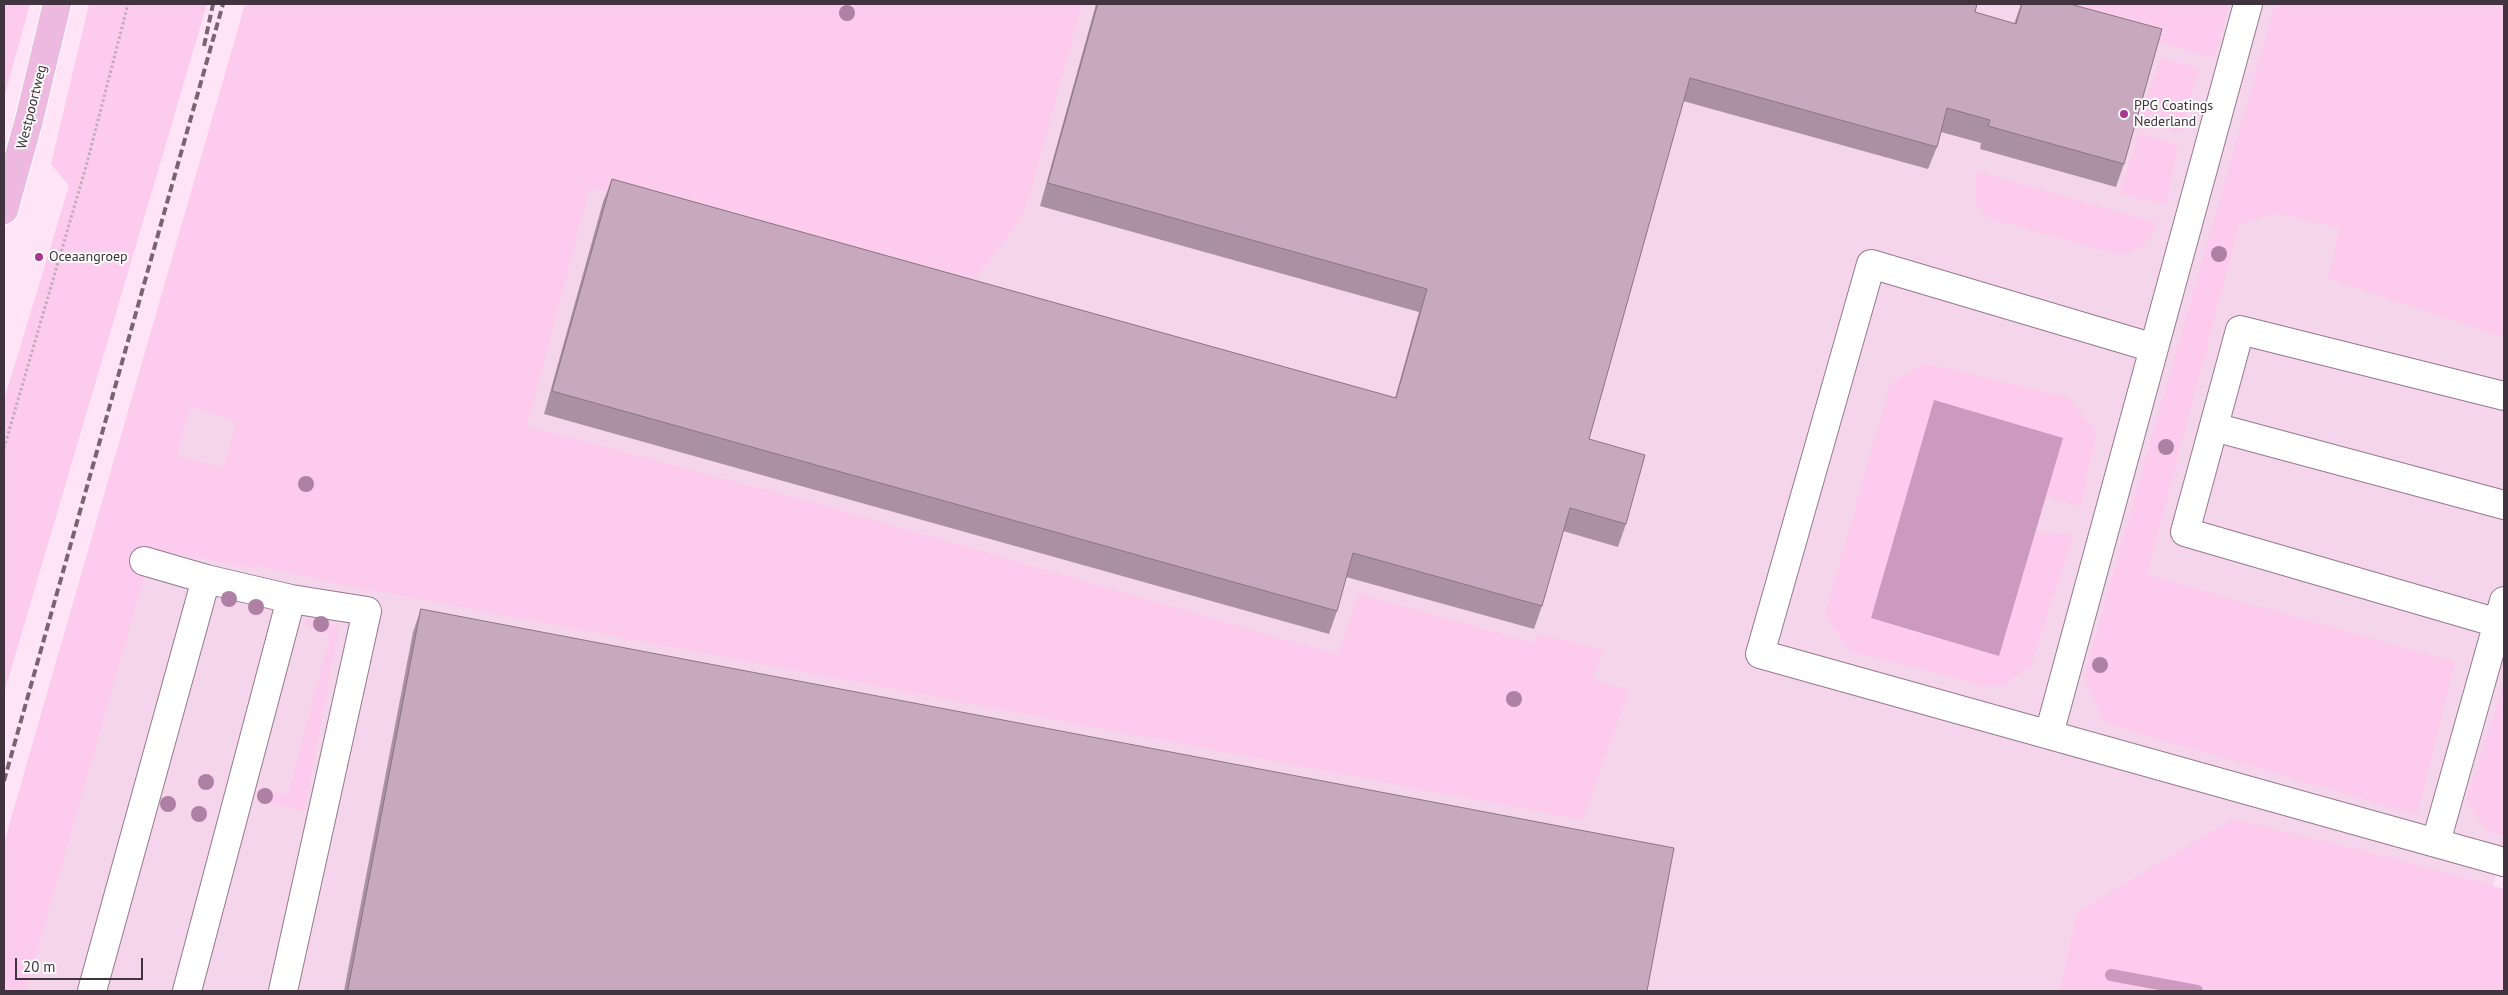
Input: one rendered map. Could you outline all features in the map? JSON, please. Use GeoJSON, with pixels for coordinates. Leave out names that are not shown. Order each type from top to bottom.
{"type":"FeatureCollection","features":[{"type":"Feature","properties":{"kind":"main road","name":"Westpoortweg"},"geometry":{"type":"LineString","coordinates":[[4,210],[29,120],[57,4]]}},
{"type":"Feature","properties":{"kind":"lane"},"geometry":{"type":"LineString","coordinates":[[2049,734],[2248,4]]}},
{"type":"Feature","properties":{"kind":"lane"},"geometry":{"type":"LineString","coordinates":[[2154,348],[1871,264],[1760,654],[2504,862]]}},
{"type":"Feature","properties":{"kind":"lane"},"geometry":{"type":"LineString","coordinates":[[2436,842],[2501,612],[2185,532],[2240,330],[2504,396]]}},
{"type":"Feature","properties":{"kind":"lane"},"geometry":{"type":"LineString","coordinates":[[2214,427],[2504,505]]}},
{"type":"Feature","properties":{"kind":"lane"},"geometry":{"type":"LineString","coordinates":[[144,561],[206,579],[291,599],[367,610],[283,991]]}},
{"type":"Feature","properties":{"kind":"lane"},"geometry":{"type":"LineString","coordinates":[[92,991],[206,579]]}},
{"type":"Feature","properties":{"kind":"lane"},"geometry":{"type":"LineString","coordinates":[[187,991],[291,599]]}},
{"type":"Feature","properties":{"kind":"path"},"geometry":{"type":"LineString","coordinates":[[4,448],[87,163],[128,4]]}},
{"type":"Feature","properties":{"kind":"shaded area"},"geometry":{"type":"Polygon","coordinates":[[[4,4],[30,4],[4,98],[4,4]]]}},
{"type":"Feature","properties":{"kind":"shaded area"},"geometry":{"type":"Polygon","coordinates":[[[89,4],[207,4],[4,693],[4,400],[69,186],[51,164],[89,4]]]}},
{"type":"Feature","properties":{"kind":"shaded area"},"geometry":{"type":"Polygon","coordinates":[[[245,4],[1082,4],[1025,212],[965,292],[590,187],[527,426],[822,505],[1338,655],[1358,594],[1534,643],[1538,634],[1604,650],[1592,679],[1629,690],[1583,820],[344,585],[255,565],[254,568],[152,549],[26,991],[4,991],[4,843],[245,4]],[[190,407],[177,456],[224,468],[236,421],[190,407]]]}},
{"type":"Feature","properties":{"kind":"shaded area"},"geometry":{"type":"Polygon","coordinates":[[[299,4],[2504,4],[2504,845],[2465,991],[2076,913],[2059,991],[26,991],[151,549],[299,4]]]}},
{"type":"Feature","properties":{"kind":"shaded area"},"geometry":{"type":"Polygon","coordinates":[[[2027,4],[2229,4],[2214,58],[2027,4]]]}},
{"type":"Feature","properties":{"kind":"shaded area"},"geometry":{"type":"Polygon","coordinates":[[[2275,4],[2504,4],[2504,337],[2328,278],[2340,228],[2275,213],[2239,224],[2147,575],[2455,662],[2417,815],[2105,723],[2084,678],[2275,4]]]}},
{"type":"Feature","properties":{"kind":"shaded area"},"geometry":{"type":"Polygon","coordinates":[[[2161,57],[2199,69],[2180,133],[2140,118],[2161,57]]]}},
{"type":"Feature","properties":{"kind":"shaded area"},"geometry":{"type":"Polygon","coordinates":[[[2140,133],[2178,145],[2166,205],[2119,193],[2140,133]]]}},
{"type":"Feature","properties":{"kind":"shaded area"},"geometry":{"type":"Polygon","coordinates":[[[1976,171],[2158,223],[2146,244],[2121,255],[1988,218],[1975,203],[1976,171]]]}},
{"type":"Feature","properties":{"kind":"shaded area"},"geometry":{"type":"Polygon","coordinates":[[[1924,363],[2070,398],[2096,432],[2081,507],[2046,496],[2062,438],[1999,656],[2035,532],[2074,534],[2031,666],[2003,686],[1982,685],[1850,651],[1825,615],[1890,384],[1924,363]]]}},
{"type":"Feature","properties":{"kind":"shaded area"},"geometry":{"type":"Polygon","coordinates":[[[1934,400],[2063,438],[1999,656],[1871,618],[1934,400]]]}},
{"type":"Feature","properties":{"kind":"shaded area"},"geometry":{"type":"Polygon","coordinates":[[[307,618],[339,627],[304,811],[257,799],[259,789],[288,795],[330,635],[305,625],[307,618]]]}},
{"type":"Feature","properties":{"kind":"shaded area"},"geometry":{"type":"Polygon","coordinates":[[[2504,684],[2504,836],[2485,830],[2466,801],[2504,684]]]}},
{"type":"Feature","properties":{"kind":"shaded area"},"geometry":{"type":"Polygon","coordinates":[[[2233,819],[2392,858],[2504,889],[2504,991],[2059,991],[2076,913],[2233,819]]]}},
{"type":"Feature","properties":{"kind":"building"},"geometry":{"type":"Polygon","coordinates":[[[1098,4],[1977,4],[1975,12],[2016,24],[2022,4],[2070,4],[2162,29],[2124,164],[1988,126],[1990,120],[1947,108],[1937,147],[1690,78],[1589,439],[1645,455],[1626,524],[1570,508],[1542,606],[1353,553],[1337,611],[552,391],[612,179],[1396,398],[1427,289],[1048,183],[1098,4]]]}},
{"type":"Feature","properties":{"kind":"building"},"geometry":{"type":"Polygon","coordinates":[[[421,609],[1674,848],[1647,991],[348,991],[421,609]]]}},
{"type":"Feature","properties":{"kind":"waterway"},"geometry":{"type":"LineString","coordinates":[[2111,975],[2197,991]]}},
{"type":"Feature","properties":{"kind":"railway"},"geometry":{"type":"LineString","coordinates":[[204,46],[213,4]]}},
{"type":"Feature","properties":{"kind":"railway"},"geometry":{"type":"LineString","coordinates":[[4,781],[223,4]]}},
{"type":"Feature","properties":{"kind":"place","name":"PPG Coatings Nederland"},"geometry":{"type":"Point","coordinates":[2124,114]}},
{"type":"Feature","properties":{"kind":"place","name":"Oceaangroep"},"geometry":{"type":"Point","coordinates":[39,257]}}]}
